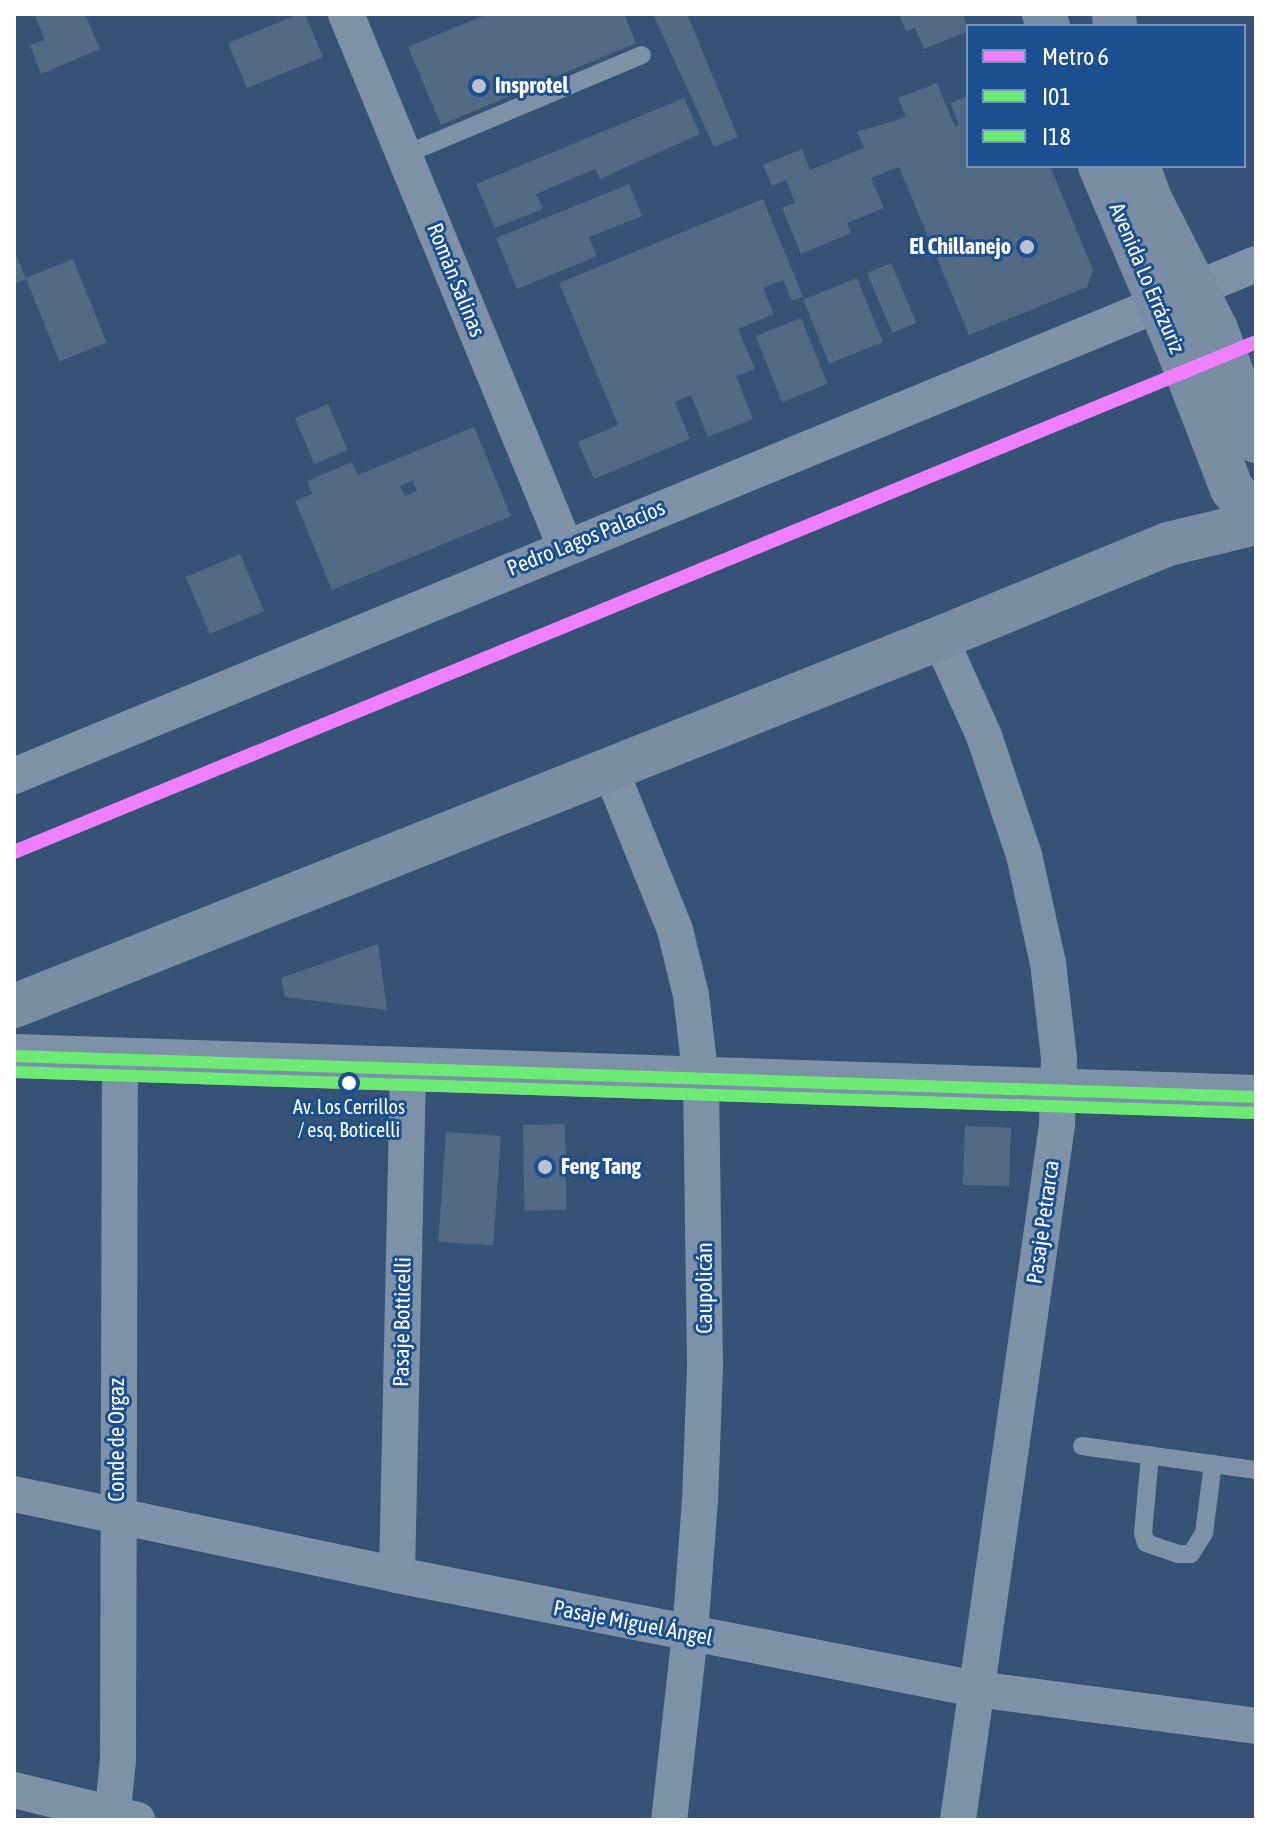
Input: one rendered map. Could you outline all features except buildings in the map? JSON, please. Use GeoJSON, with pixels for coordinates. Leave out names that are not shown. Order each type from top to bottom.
{"type":"FeatureCollection","features":[{"type":"Feature","properties":{"kind":"main road","name":"Avenida Lo Errázuriz"},"geometry":{"type":"LineString","coordinates":[[1101,168],[1178,296],[1196,336],[1256,441]]}},
{"type":"Feature","properties":{"kind":"main road","name":"Avenida Lo Errázuriz"},"geometry":{"type":"LineString","coordinates":[[1139,168],[1178,296]]}},
{"type":"Feature","properties":{"kind":"main road","name":"Avenida Lo Errázuriz"},"geometry":{"type":"LineString","coordinates":[[1196,336],[1247,509]]}},
{"type":"Feature","properties":{"kind":"main road"},"geometry":{"type":"LineString","coordinates":[[14,1006],[940,638],[1247,509]]}},
{"type":"Feature","properties":{"kind":"street","name":"Román Salinas"},"geometry":{"type":"LineString","coordinates":[[346,14],[565,546]]}},
{"type":"Feature","properties":{"kind":"street","name":"Pedro Lagos Palacios"},"geometry":{"type":"LineString","coordinates":[[14,776],[565,546],[1256,264]]}},
{"type":"Feature","properties":{"kind":"street","name":"Pasaje Petrarca"},"geometry":{"type":"LineString","coordinates":[[940,638],[984,736],[1031,882],[1053,994],[1059,1092],[958,1820]]}},
{"type":"Feature","properties":{"kind":"street","name":"Caupolicán"},"geometry":{"type":"LineString","coordinates":[[610,769],[675,930],[691,995],[701,1080],[705,1366],[690,1634],[669,1820]]}},
{"type":"Feature","properties":{"kind":"street"},"geometry":{"type":"LineString","coordinates":[[14,1056],[1256,1097]]}},
{"type":"Feature","properties":{"kind":"street","name":"Conde de Orgaz"},"geometry":{"type":"LineString","coordinates":[[120,1060],[117,1515],[121,1818]]}},
{"type":"Feature","properties":{"kind":"street","name":"Pasaje Botticelli"},"geometry":{"type":"LineString","coordinates":[[397,1575],[408,1070]]}},
{"type":"Feature","properties":{"kind":"street","name":"Pasaje Miguel Ángel"},"geometry":{"type":"LineString","coordinates":[[14,1494],[397,1575],[976,1689],[1256,1726]]}},
{"type":"Feature","properties":{"kind":"street"},"geometry":{"type":"LineString","coordinates":[[14,1790],[121,1818]]}},
{"type":"Feature","properties":{"kind":"lane"},"geometry":{"type":"LineString","coordinates":[[404,155],[642,55]]}},
{"type":"Feature","properties":{"kind":"lane"},"geometry":{"type":"LineString","coordinates":[[1082,1446],[1256,1470]]}},
{"type":"Feature","properties":{"kind":"lane"},"geometry":{"type":"LineString","coordinates":[[1150,1455],[1143,1533],[1146,1543],[1178,1554],[1191,1554],[1204,1533],[1213,1464]]}},
{"type":"Feature","properties":{"kind":"metro line","name":"6"},"geometry":{"type":"LineString","coordinates":[[14,852],[1256,342]]}},
{"type":"Feature","properties":{"kind":"transit line","name":"I01"},"geometry":{"type":"LineString","coordinates":[[14,1056],[1256,1097]]}},
{"type":"Feature","properties":{"kind":"transit line","name":"I18"},"geometry":{"type":"LineString","coordinates":[[14,1072],[1255,1113]]}},
{"type":"Feature","properties":{"kind":"place","name":"Insprotel"},"geometry":{"type":"Point","coordinates":[479,86]}},
{"type":"Feature","properties":{"kind":"place","name":"El Chillanejo"},"geometry":{"type":"Point","coordinates":[1027,247]}},
{"type":"Feature","properties":{"kind":"place","name":"Av. Los Cerrillos / esq. Boticelli"},"geometry":{"type":"Point","coordinates":[349,1083]}},
{"type":"Feature","properties":{"kind":"place","name":"Feng Tang"},"geometry":{"type":"Point","coordinates":[545,1167]}}]}
